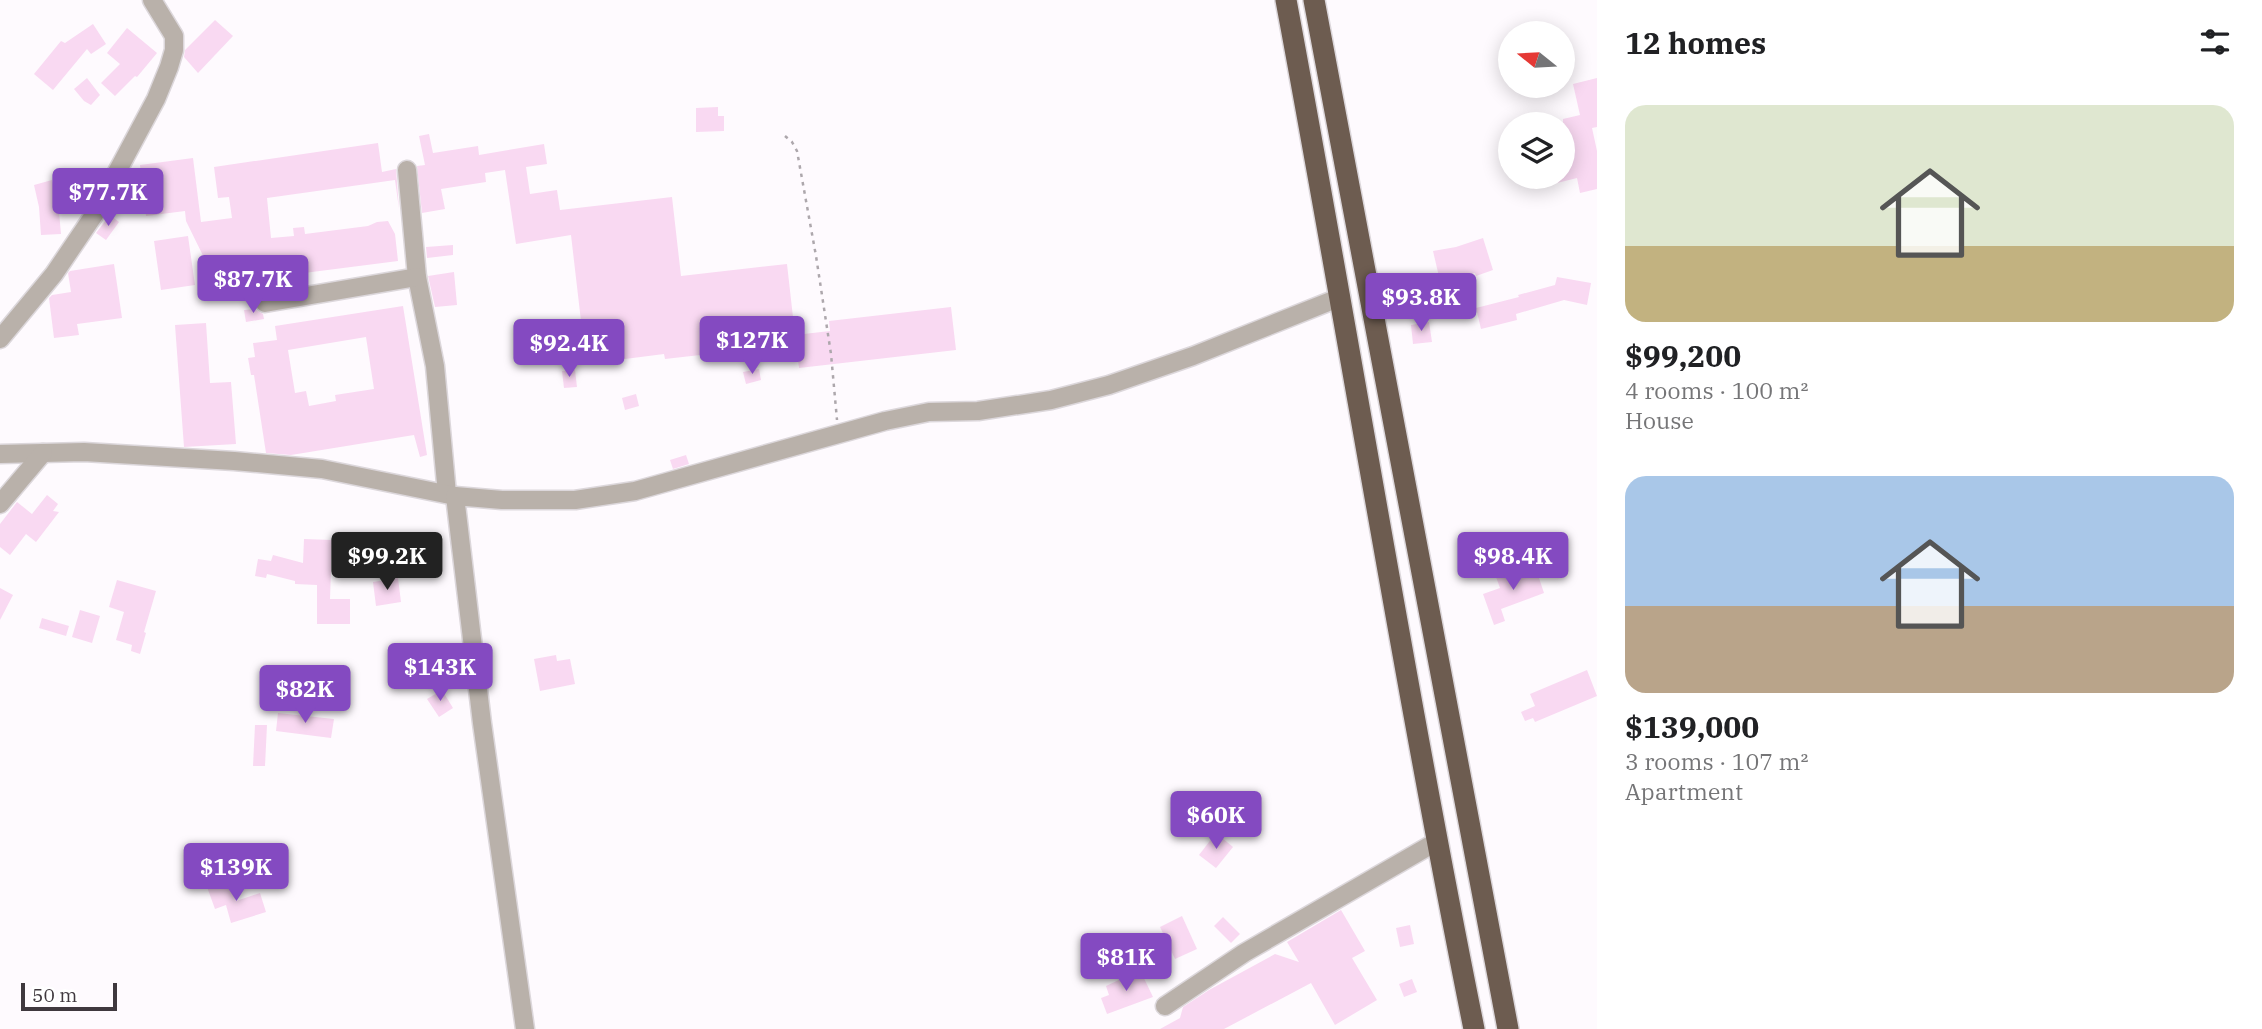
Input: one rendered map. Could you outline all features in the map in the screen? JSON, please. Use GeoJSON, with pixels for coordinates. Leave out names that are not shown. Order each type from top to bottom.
{"type":"FeatureCollection","features":[{"type":"Feature","properties":{"kind":"highway"},"geometry":{"type":"LineString","coordinates":[[1286,0],[1436,842],[1474,1029]]}},
{"type":"Feature","properties":{"kind":"highway"},"geometry":{"type":"LineString","coordinates":[[1314,0],[1508,1029]]}},
{"type":"Feature","properties":{"kind":"street"},"geometry":{"type":"LineString","coordinates":[[0,339],[54,274],[94,215],[156,99],[174,50],[174,36],[152,0]]}},
{"type":"Feature","properties":{"kind":"street"},"geometry":{"type":"LineString","coordinates":[[408,170],[417,277],[435,366],[525,1029]]}},
{"type":"Feature","properties":{"kind":"street"},"geometry":{"type":"LineString","coordinates":[[265,303],[417,277]]}},
{"type":"Feature","properties":{"kind":"street"},"geometry":{"type":"LineString","coordinates":[[0,454],[84,452],[234,461],[322,469],[451,495],[502,500],[575,500],[635,491],[885,421],[929,412],[978,411],[1051,400],[1109,385],[1193,356],[1341,297]]}},
{"type":"Feature","properties":{"kind":"street"},"geometry":{"type":"LineString","coordinates":[[0,504],[43,453]]}},
{"type":"Feature","properties":{"kind":"street"},"geometry":{"type":"LineString","coordinates":[[1165,1006],[1244,953],[1436,842]]}},
{"type":"Feature","properties":{"kind":"path"},"geometry":{"type":"LineString","coordinates":[[785,136],[793,142],[797,151],[816,256],[831,354],[838,433]]}},
{"type":"Feature","properties":{"kind":"building"},"geometry":{"type":"Polygon","coordinates":[[[215,20],[233,36],[198,73],[184,57],[185,50],[215,20]]]}},
{"type":"Feature","properties":{"kind":"building"},"geometry":{"type":"Polygon","coordinates":[[[93,24],[106,44],[91,54],[87,49],[53,90],[34,74],[61,41],[65,43],[93,24]]]}},
{"type":"Feature","properties":{"kind":"building"},"geometry":{"type":"Polygon","coordinates":[[[127,28],[157,53],[137,77],[115,96],[101,83],[120,64],[107,53],[127,28]]]}},
{"type":"Feature","properties":{"kind":"building"},"geometry":{"type":"Polygon","coordinates":[[[87,78],[100,95],[91,105],[74,89],[87,78]]]}},
{"type":"Feature","properties":{"kind":"building"},"geometry":{"type":"Polygon","coordinates":[[[1597,78],[1597,127],[1592,128],[1597,151],[1597,189],[1580,193],[1575,178],[1575,116],[1580,115],[1575,84],[1597,78]]]}},
{"type":"Feature","properties":{"kind":"building"},"geometry":{"type":"Polygon","coordinates":[[[718,107],[718,116],[724,116],[724,131],[696,132],[696,108],[718,107]]]}},
{"type":"Feature","properties":{"kind":"building"},"geometry":{"type":"Polygon","coordinates":[[[429,134],[433,153],[478,146],[479,155],[544,144],[547,164],[526,167],[530,194],[557,190],[560,210],[672,197],[681,276],[787,264],[795,335],[830,331],[829,321],[951,307],[956,350],[799,368],[796,344],[665,359],[664,354],[586,364],[571,235],[516,244],[505,170],[485,173],[486,182],[441,189],[445,209],[422,213],[417,166],[425,165],[419,136],[429,134]]]}},
{"type":"Feature","properties":{"kind":"building"},"geometry":{"type":"Polygon","coordinates":[[[378,143],[382,172],[396,169],[399,209],[395,180],[267,198],[271,238],[294,236],[293,228],[304,227],[305,234],[388,221],[395,234],[398,261],[265,278],[266,284],[236,290],[231,269],[211,272],[186,221],[185,211],[146,216],[140,165],[193,158],[201,222],[232,218],[229,197],[218,198],[214,167],[378,143]]]}},
{"type":"Feature","properties":{"kind":"building"},"geometry":{"type":"Polygon","coordinates":[[[52,180],[61,234],[41,235],[34,185],[52,180]]]}},
{"type":"Feature","properties":{"kind":"building"},"geometry":{"type":"Polygon","coordinates":[[[110,215],[119,222],[106,240],[96,233],[110,215]]]}},
{"type":"Feature","properties":{"kind":"building"},"geometry":{"type":"Polygon","coordinates":[[[188,236],[195,285],[161,290],[154,241],[188,236]]]}},
{"type":"Feature","properties":{"kind":"building"},"geometry":{"type":"Polygon","coordinates":[[[1483,238],[1493,270],[1476,276],[1475,273],[1440,281],[1433,251],[1483,238]]]}},
{"type":"Feature","properties":{"kind":"building"},"geometry":{"type":"Polygon","coordinates":[[[453,245],[453,255],[427,258],[426,247],[453,245]]]}},
{"type":"Feature","properties":{"kind":"building"},"geometry":{"type":"Polygon","coordinates":[[[114,264],[122,318],[77,324],[79,335],[54,338],[49,298],[52,295],[71,292],[68,273],[114,264]]]}},
{"type":"Feature","properties":{"kind":"building"},"geometry":{"type":"Polygon","coordinates":[[[454,272],[457,305],[435,307],[428,276],[454,272]]]}},
{"type":"Feature","properties":{"kind":"building"},"geometry":{"type":"Polygon","coordinates":[[[1557,277],[1591,283],[1587,305],[1564,300],[1516,314],[1517,320],[1481,329],[1476,308],[1555,285],[1557,277]]]}},
{"type":"Feature","properties":{"kind":"building"},"geometry":{"type":"Polygon","coordinates":[[[403,306],[427,455],[420,457],[414,435],[291,455],[266,453],[254,375],[251,375],[248,358],[255,357],[253,343],[277,340],[275,326],[403,306]],[[366,337],[288,350],[295,393],[306,391],[309,406],[336,401],[335,395],[374,389],[366,337]]]}},
{"type":"Feature","properties":{"kind":"building"},"geometry":{"type":"Polygon","coordinates":[[[255,309],[263,314],[264,319],[246,322],[244,310],[255,309]]]}},
{"type":"Feature","properties":{"kind":"building"},"geometry":{"type":"Polygon","coordinates":[[[1429,322],[1432,342],[1413,344],[1411,325],[1429,322]]]}},
{"type":"Feature","properties":{"kind":"building"},"geometry":{"type":"Polygon","coordinates":[[[206,323],[210,383],[231,382],[236,444],[184,447],[175,325],[206,323]]]}},
{"type":"Feature","properties":{"kind":"building"},"geometry":{"type":"Polygon","coordinates":[[[759,369],[761,380],[746,384],[743,372],[759,369]]]}},
{"type":"Feature","properties":{"kind":"building"},"geometry":{"type":"Polygon","coordinates":[[[575,370],[577,387],[564,388],[562,371],[575,370]]]}},
{"type":"Feature","properties":{"kind":"building"},"geometry":{"type":"Polygon","coordinates":[[[636,394],[639,406],[625,410],[622,398],[636,394]]]}},
{"type":"Feature","properties":{"kind":"building"},"geometry":{"type":"Polygon","coordinates":[[[686,455],[689,464],[673,469],[670,460],[686,455]]]}},
{"type":"Feature","properties":{"kind":"building"},"geometry":{"type":"Polygon","coordinates":[[[47,495],[58,504],[53,511],[59,512],[36,542],[26,534],[10,555],[0,547],[0,524],[17,502],[32,514],[47,495]]]}},
{"type":"Feature","properties":{"kind":"building"},"geometry":{"type":"Polygon","coordinates":[[[304,539],[332,540],[330,599],[350,599],[350,624],[317,624],[317,585],[295,584],[295,581],[267,574],[266,578],[255,576],[258,559],[271,561],[273,555],[303,563],[304,539]]]}},
{"type":"Feature","properties":{"kind":"building"},"geometry":{"type":"Polygon","coordinates":[[[1535,566],[1544,593],[1501,609],[1505,621],[1494,625],[1483,594],[1500,588],[1496,577],[1535,566]]]}},
{"type":"Feature","properties":{"kind":"building"},"geometry":{"type":"Polygon","coordinates":[[[398,578],[401,602],[376,606],[373,582],[398,578]]]}},
{"type":"Feature","properties":{"kind":"building"},"geometry":{"type":"Polygon","coordinates":[[[117,580],[156,591],[140,654],[131,651],[132,645],[116,640],[124,612],[109,607],[117,580]]]}},
{"type":"Feature","properties":{"kind":"building"},"geometry":{"type":"Polygon","coordinates":[[[0,588],[13,595],[0,620],[0,588]]]}},
{"type":"Feature","properties":{"kind":"building"},"geometry":{"type":"Polygon","coordinates":[[[80,610],[100,616],[92,643],[72,637],[80,610]]]}},
{"type":"Feature","properties":{"kind":"building"},"geometry":{"type":"Polygon","coordinates":[[[42,618],[69,626],[66,636],[39,628],[42,618]]]}},
{"type":"Feature","properties":{"kind":"building"},"geometry":{"type":"Polygon","coordinates":[[[556,655],[557,661],[570,659],[575,684],[540,691],[534,659],[556,655]]]}},
{"type":"Feature","properties":{"kind":"building"},"geometry":{"type":"Polygon","coordinates":[[[461,663],[462,676],[446,677],[445,664],[461,663]]]}},
{"type":"Feature","properties":{"kind":"building"},"geometry":{"type":"Polygon","coordinates":[[[1587,670],[1597,696],[1535,722],[1533,718],[1525,721],[1521,712],[1535,706],[1530,694],[1587,670]]]}},
{"type":"Feature","properties":{"kind":"building"},"geometry":{"type":"Polygon","coordinates":[[[442,690],[453,708],[439,717],[427,699],[442,690]]]}},
{"type":"Feature","properties":{"kind":"building"},"geometry":{"type":"Polygon","coordinates":[[[278,713],[334,719],[331,738],[276,731],[278,713]]]}},
{"type":"Feature","properties":{"kind":"building"},"geometry":{"type":"Polygon","coordinates":[[[255,725],[267,725],[265,766],[253,766],[255,725]]]}},
{"type":"Feature","properties":{"kind":"building"},"geometry":{"type":"Polygon","coordinates":[[[1216,833],[1233,847],[1216,868],[1199,855],[1216,833]]]}},
{"type":"Feature","properties":{"kind":"building"},"geometry":{"type":"Polygon","coordinates":[[[220,882],[221,885],[229,882],[236,901],[260,893],[266,912],[231,923],[226,905],[215,909],[207,887],[220,882]]]}},
{"type":"Feature","properties":{"kind":"building"},"geometry":{"type":"Polygon","coordinates":[[[1341,910],[1365,951],[1352,958],[1377,1000],[1335,1025],[1311,983],[1224,1029],[1160,1029],[1180,1018],[1183,1007],[1209,990],[1275,954],[1299,962],[1287,942],[1341,910]]]}},
{"type":"Feature","properties":{"kind":"building"},"geometry":{"type":"Polygon","coordinates":[[[1182,916],[1197,949],[1175,959],[1160,927],[1182,916]]]}},
{"type":"Feature","properties":{"kind":"building"},"geometry":{"type":"Polygon","coordinates":[[[1223,917],[1240,934],[1231,943],[1214,926],[1223,917]]]}},
{"type":"Feature","properties":{"kind":"building"},"geometry":{"type":"Polygon","coordinates":[[[1410,925],[1414,944],[1400,947],[1396,928],[1410,925]]]}},
{"type":"Feature","properties":{"kind":"building"},"geometry":{"type":"Polygon","coordinates":[[[1140,970],[1153,997],[1107,1014],[1101,998],[1109,995],[1106,986],[1140,970]]]}},
{"type":"Feature","properties":{"kind":"building"},"geometry":{"type":"Polygon","coordinates":[[[1412,979],[1417,992],[1404,997],[1399,984],[1412,979]]]}}]}
